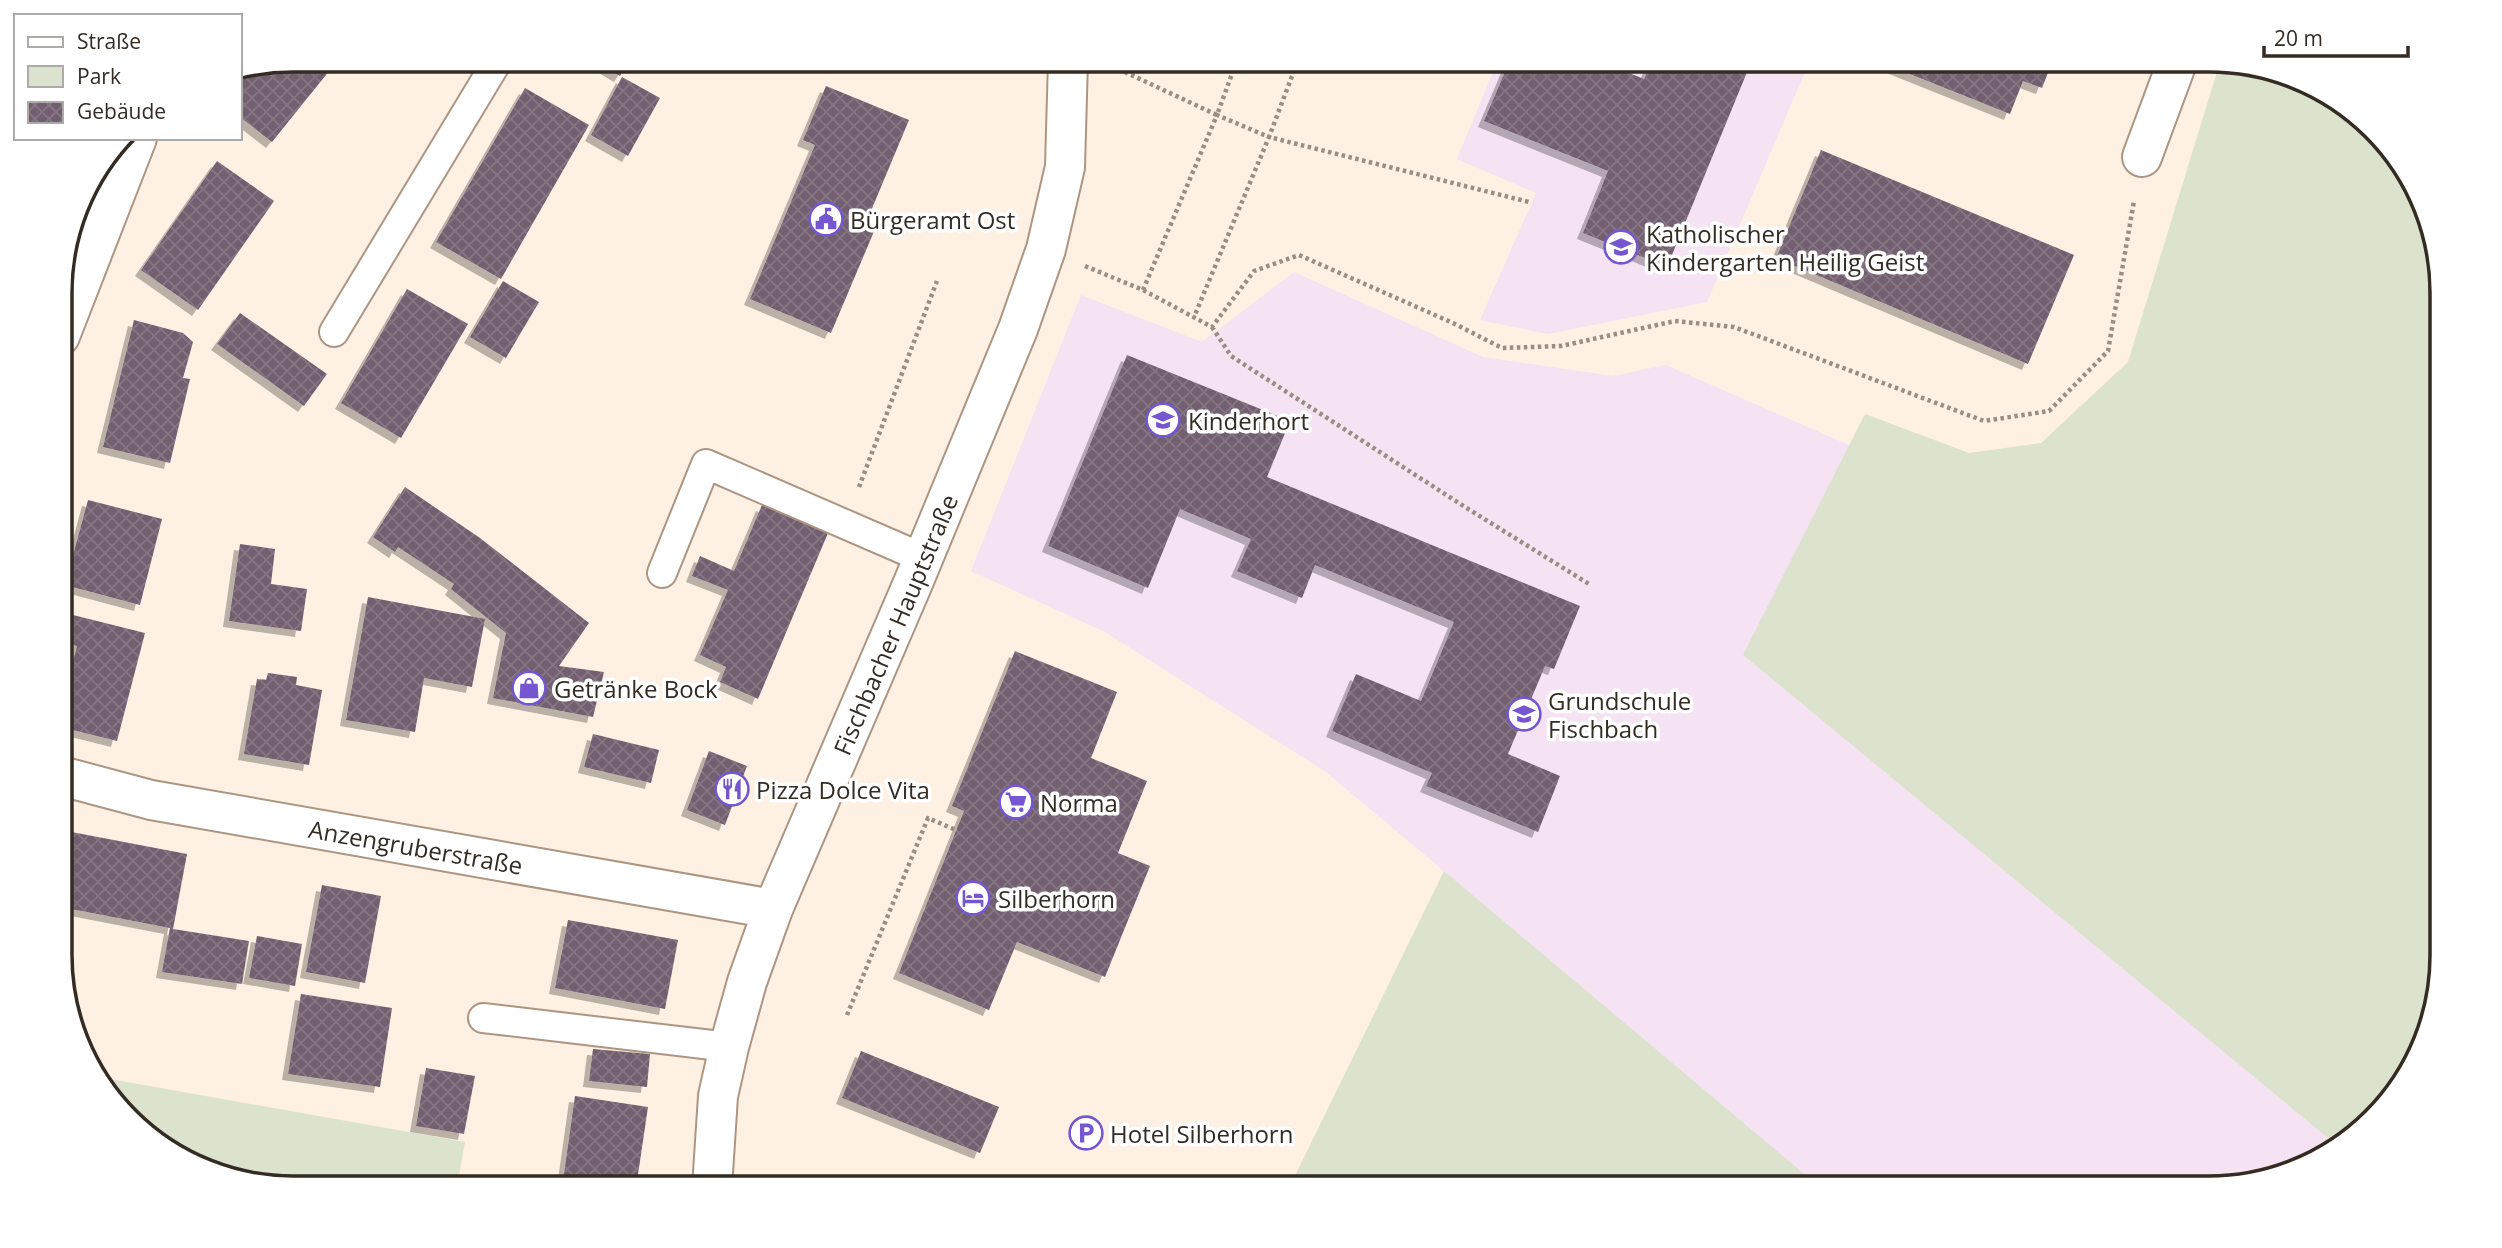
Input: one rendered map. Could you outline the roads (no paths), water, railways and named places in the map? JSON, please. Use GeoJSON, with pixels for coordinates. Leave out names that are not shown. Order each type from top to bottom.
{"type":"FeatureCollection","features":[{"type":"Feature","properties":{"kind":"main road","name":"Fischbacher Hauptstraße"},"geometry":{"type":"LineString","coordinates":[[713,1176],[718,1096],[747,982],[772,909],[923,558],[1018,329],[1046,249],[1065,167],[1068,72]]}},
{"type":"Feature","properties":{"kind":"main road"},"geometry":{"type":"LineString","coordinates":[[2142,157],[2174,72]]}},
{"type":"Feature","properties":{"kind":"main road"},"geometry":{"type":"LineString","coordinates":[[72,306],[136,140]]}},
{"type":"Feature","properties":{"kind":"main road","name":"Anzengruberstraße"},"geometry":{"type":"LineString","coordinates":[[72,779],[151,800],[772,909]]}},
{"type":"Feature","properties":{"kind":"lane"},"geometry":{"type":"LineString","coordinates":[[334,332],[491,72]]}},
{"type":"Feature","properties":{"kind":"lane"},"geometry":{"type":"LineString","coordinates":[[662,573],[706,464],[923,558]]}},
{"type":"Feature","properties":{"kind":"lane"},"geometry":{"type":"LineString","coordinates":[[483,1018],[729,1047]]}},
{"type":"Feature","properties":{"kind":"place","name":"Bürgeramt Ost"},"geometry":{"type":"Point","coordinates":[826,219]}},
{"type":"Feature","properties":{"kind":"place","name":"Katholischer Kindergarten Heilig Geist"},"geometry":{"type":"Point","coordinates":[1621,247]}},
{"type":"Feature","properties":{"kind":"place","name":"Kinderhort"},"geometry":{"type":"Point","coordinates":[1163,420]}},
{"type":"Feature","properties":{"kind":"place","name":"Getränke Bock"},"geometry":{"type":"Point","coordinates":[529,688]}},
{"type":"Feature","properties":{"kind":"place","name":"Grundschule Fischbach"},"geometry":{"type":"Point","coordinates":[1524,714]}},
{"type":"Feature","properties":{"kind":"place","name":"Pizza Dolce Vita"},"geometry":{"type":"Point","coordinates":[732,789]}},
{"type":"Feature","properties":{"kind":"place","name":"Norma"},"geometry":{"type":"Point","coordinates":[1016,802]}},
{"type":"Feature","properties":{"kind":"place","name":"Silberhorn"},"geometry":{"type":"Point","coordinates":[973,898]}},
{"type":"Feature","properties":{"kind":"place","name":"Hotel Silberhorn"},"geometry":{"type":"Point","coordinates":[1086,1133]}}]}
